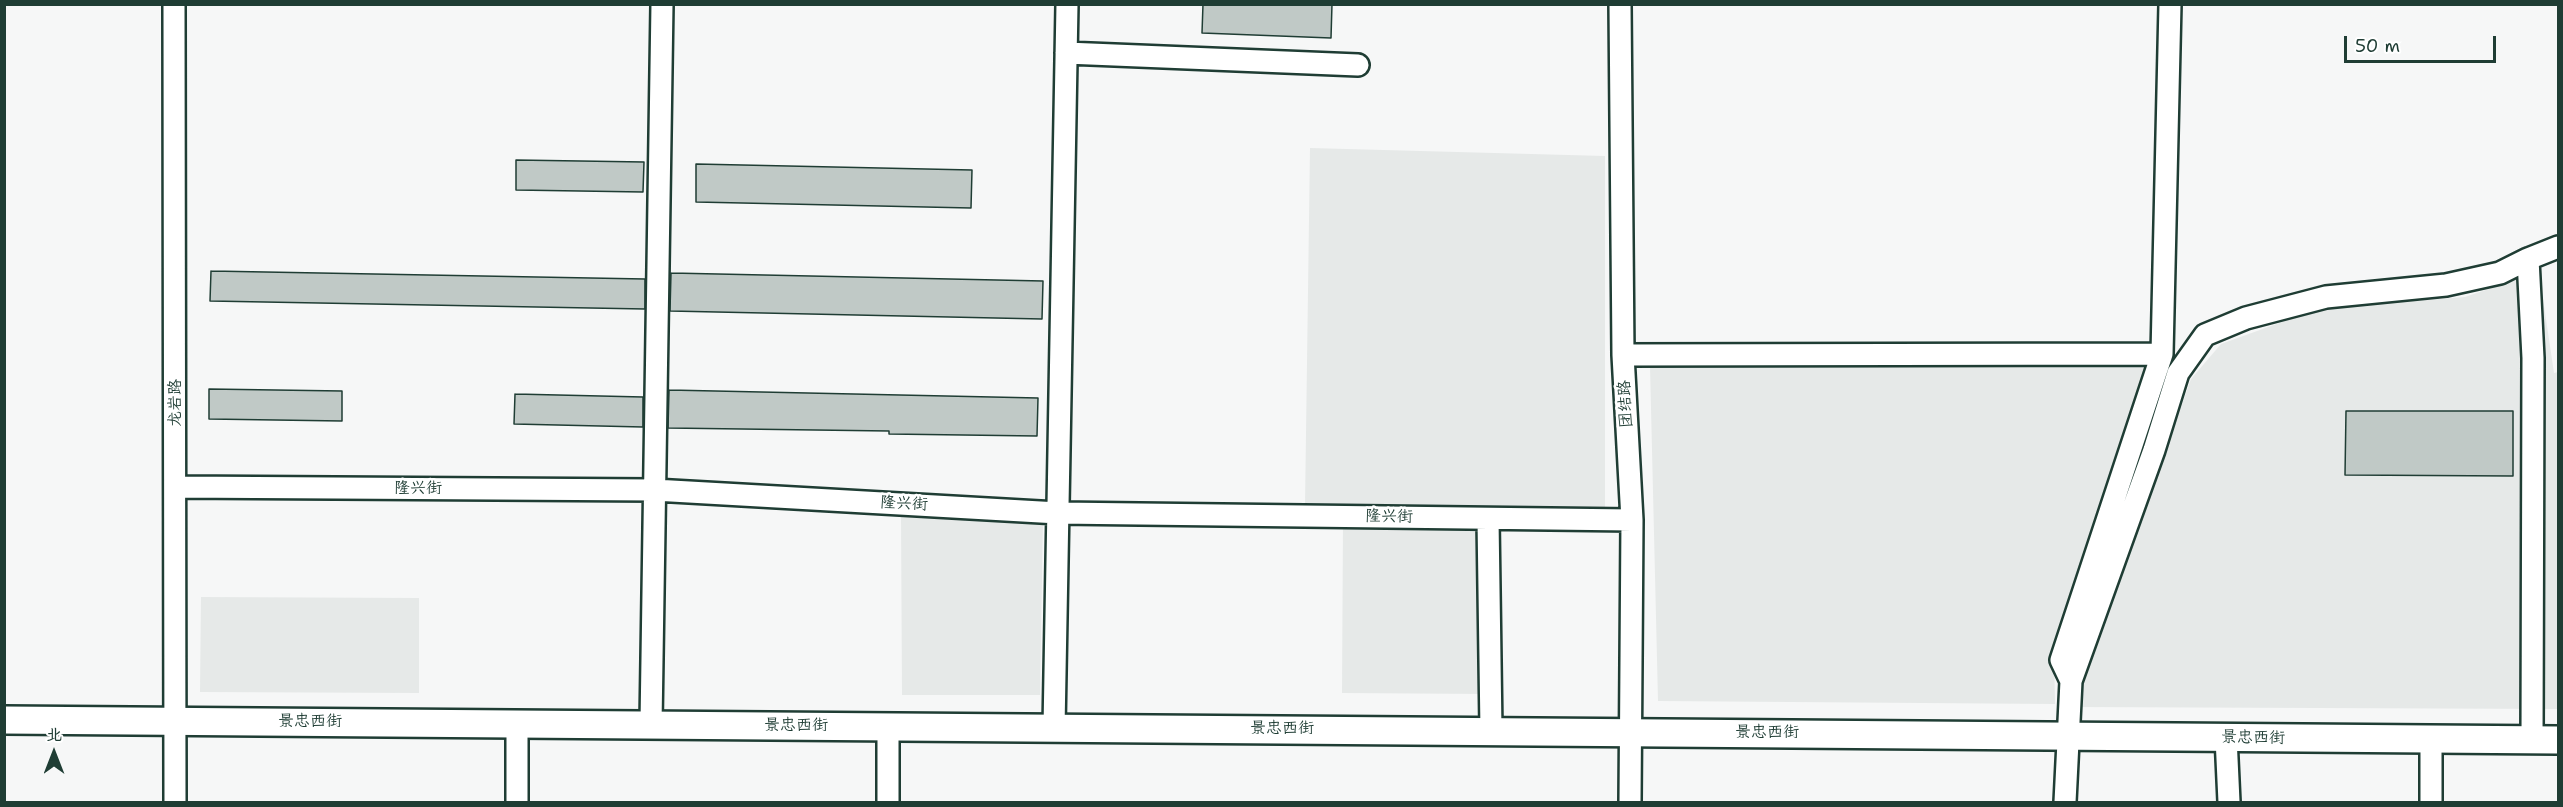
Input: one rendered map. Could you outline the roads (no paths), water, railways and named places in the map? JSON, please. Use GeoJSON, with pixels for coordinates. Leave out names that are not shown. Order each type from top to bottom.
{"type":"FeatureCollection","features":[{"type":"Feature","properties":{"kind":"main road","name":"景忠西街"},"geometry":{"type":"LineString","coordinates":[[4,720],[2559,740]]}},
{"type":"Feature","properties":{"kind":"street","name":"龙岩路"},"geometry":{"type":"LineString","coordinates":[[174,4],[175,802]]}},
{"type":"Feature","properties":{"kind":"street"},"geometry":{"type":"LineString","coordinates":[[651,724],[662,4]]}},
{"type":"Feature","properties":{"kind":"street"},"geometry":{"type":"LineString","coordinates":[[1054,728],[1067,4]]}},
{"type":"Feature","properties":{"kind":"street","name":"团结路"},"geometry":{"type":"LineString","coordinates":[[1620,4],[1623,355],[1632,520],[1630,802]]}},
{"type":"Feature","properties":{"kind":"street"},"geometry":{"type":"LineString","coordinates":[[2071,681],[2061,660],[2162,354],[2170,4]]}},
{"type":"Feature","properties":{"kind":"street"},"geometry":{"type":"LineString","coordinates":[[1066,53],[1358,65]]}},
{"type":"Feature","properties":{"kind":"street"},"geometry":{"type":"LineString","coordinates":[[2065,802],[2071,681],[2154,450],[2178,373],[2205,335],[2246,318],[2326,297],[2446,285],[2500,273],[2559,247]]}},
{"type":"Feature","properties":{"kind":"street"},"geometry":{"type":"LineString","coordinates":[[2528,259],[2533,358],[2532,740]]}},
{"type":"Feature","properties":{"kind":"street"},"geometry":{"type":"LineString","coordinates":[[1623,355],[2162,354]]}},
{"type":"Feature","properties":{"kind":"street","name":"隆兴街"},"geometry":{"type":"LineString","coordinates":[[176,487],[654,490],[1058,513],[1632,520]]}},
{"type":"Feature","properties":{"kind":"street"},"geometry":{"type":"LineString","coordinates":[[1488,519],[1491,731]]}},
{"type":"Feature","properties":{"kind":"street"},"geometry":{"type":"LineString","coordinates":[[517,723],[517,802]]}},
{"type":"Feature","properties":{"kind":"street"},"geometry":{"type":"LineString","coordinates":[[888,726],[888,802]]}},
{"type":"Feature","properties":{"kind":"street"},"geometry":{"type":"LineString","coordinates":[[2226,737],[2229,802]]}},
{"type":"Feature","properties":{"kind":"street"},"geometry":{"type":"LineString","coordinates":[[2431,739],[2431,802]]}}]}
